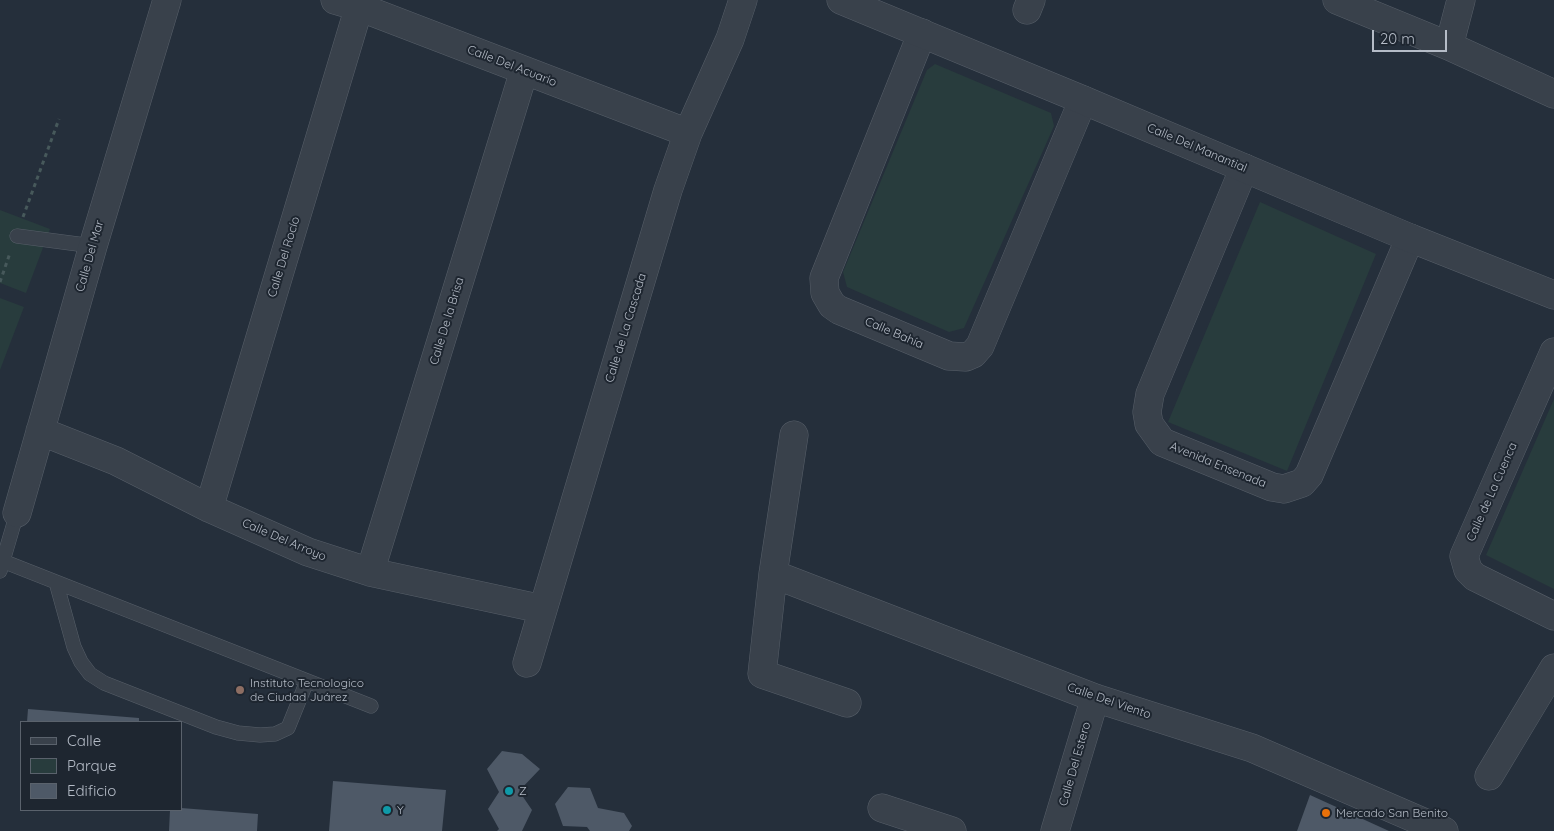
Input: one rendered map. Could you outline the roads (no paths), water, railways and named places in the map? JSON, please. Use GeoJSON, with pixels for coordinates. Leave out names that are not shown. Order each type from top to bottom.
{"type":"FeatureCollection","features":[{"type":"Feature","properties":{"kind":"street","name":"Calle Del Mar"},"geometry":{"type":"LineString","coordinates":[[17,513],[93,246],[167,0]]}},
{"type":"Feature","properties":{"kind":"street","name":"Calle de La Cascada"},"geometry":{"type":"LineString","coordinates":[[527,663],[668,190],[688,134],[730,39],[743,0]]}},
{"type":"Feature","properties":{"kind":"street","name":"Calle Del Manantial"},"geometry":{"type":"LineString","coordinates":[[840,0],[1410,238],[1554,295]]}},
{"type":"Feature","properties":{"kind":"street"},"geometry":{"type":"LineString","coordinates":[[1337,0],[1449,46],[1554,94]]}},
{"type":"Feature","properties":{"kind":"street"},"geometry":{"type":"LineString","coordinates":[[1449,46],[1461,0]]}},
{"type":"Feature","properties":{"kind":"street","name":"Calle Del Acuario"},"geometry":{"type":"LineString","coordinates":[[347,4],[688,134]]}},
{"type":"Feature","properties":{"kind":"street","name":"Calle Del Rocío"},"geometry":{"type":"LineString","coordinates":[[209,508],[347,4]]}},
{"type":"Feature","properties":{"kind":"street","name":"Calle Bahía"},"geometry":{"type":"LineString","coordinates":[[922,33],[824,278],[826,293],[832,305],[839,310],[949,356],[973,354],[980,346],[1083,100]]}},
{"type":"Feature","properties":{"kind":"street","name":"Calle De la Brisa"},"geometry":{"type":"LineString","coordinates":[[370,572],[524,71]]}},
{"type":"Feature","properties":{"kind":"street","name":"Avenida Ensenada"},"geometry":{"type":"LineString","coordinates":[[1244,168],[1150,394],[1147,412],[1149,424],[1162,442],[1272,487],[1284,489],[1302,482],[1309,475],[1410,238]]}},
{"type":"Feature","properties":{"kind":"street","name":"Calle de La Cuenca"},"geometry":{"type":"LineString","coordinates":[[1554,352],[1464,556],[1468,570],[1474,577],[1554,616]]}},
{"type":"Feature","properties":{"kind":"street","name":"Calle Del Arroyo"},"geometry":{"type":"LineString","coordinates":[[40,431],[116,462],[209,508],[308,552],[370,572],[542,609]]}},
{"type":"Feature","properties":{"kind":"street"},"geometry":{"type":"LineString","coordinates":[[794,435],[773,574],[762,674],[847,704]]}},
{"type":"Feature","properties":{"kind":"street","name":"Calle Del Viento"},"geometry":{"type":"LineString","coordinates":[[773,574],[1095,698],[1252,748],[1444,831]]}},
{"type":"Feature","properties":{"kind":"street"},"geometry":{"type":"LineString","coordinates":[[1489,776],[1554,668]]}},
{"type":"Feature","properties":{"kind":"street","name":"Calle Del Estero"},"geometry":{"type":"LineString","coordinates":[[1055,831],[1095,698]]}},
{"type":"Feature","properties":{"kind":"street"},"geometry":{"type":"LineString","coordinates":[[882,808],[952,831]]}},
{"type":"Feature","properties":{"kind":"lane"},"geometry":{"type":"LineString","coordinates":[[17,236],[93,246]]}},
{"type":"Feature","properties":{"kind":"lane"},"geometry":{"type":"LineString","coordinates":[[17,513],[1,564],[56,582],[371,706]]}},
{"type":"Feature","properties":{"kind":"lane"},"geometry":{"type":"LineString","coordinates":[[56,582],[74,647],[81,662],[90,674],[104,683],[216,727],[238,733],[260,735],[275,734],[288,728],[307,681]]}},
{"type":"Feature","properties":{"kind":"place","name":"Instituto Tecnologico de Ciudad Juárez"},"geometry":{"type":"Point","coordinates":[240,690]}},
{"type":"Feature","properties":{"kind":"place","name":"Z"},"geometry":{"type":"Point","coordinates":[509,791]}},
{"type":"Feature","properties":{"kind":"place","name":"Y"},"geometry":{"type":"Point","coordinates":[387,810]}},
{"type":"Feature","properties":{"kind":"place","name":"Mercado San Benito"},"geometry":{"type":"Point","coordinates":[1326,813]}}]}
